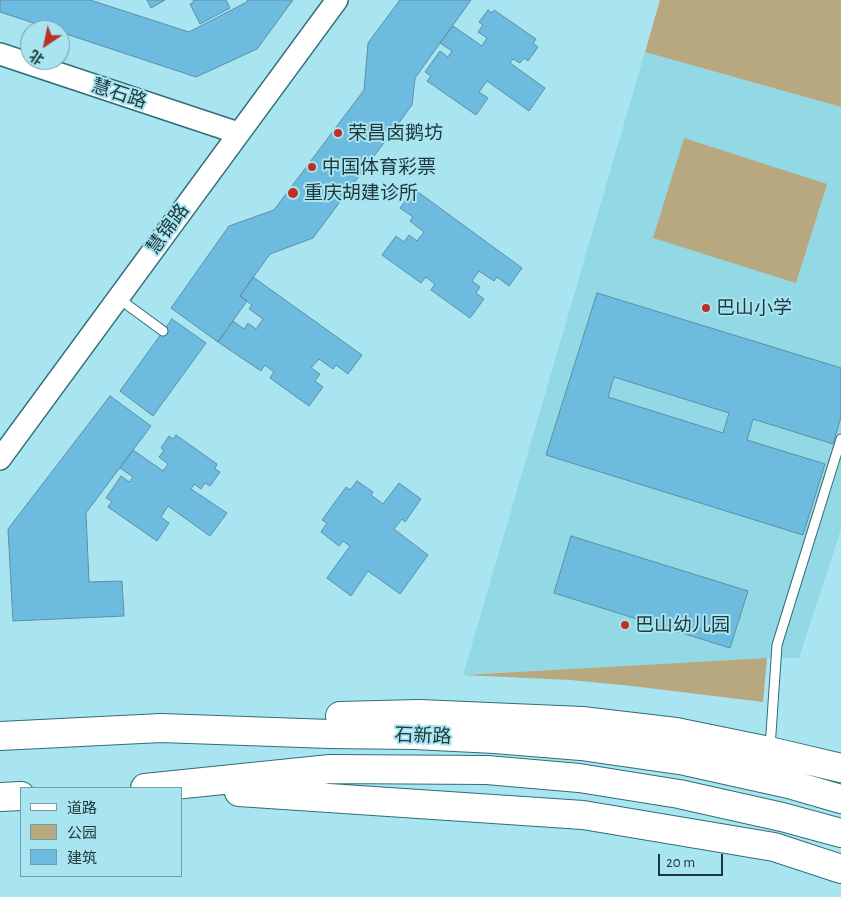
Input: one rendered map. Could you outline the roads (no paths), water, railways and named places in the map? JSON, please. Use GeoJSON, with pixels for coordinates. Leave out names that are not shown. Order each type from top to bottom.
{"type":"FeatureCollection","features":[{"type":"Feature","properties":{"kind":"main road"},"geometry":{"type":"LineString","coordinates":[[161,728],[332,716],[419,714],[582,721],[676,732],[841,768]]}},
{"type":"Feature","properties":{"kind":"main road","name":"石新路"},"geometry":{"type":"LineString","coordinates":[[0,736],[161,728],[414,735],[581,746],[685,761],[789,784],[841,799]]}},
{"type":"Feature","properties":{"kind":"main road","name":"石新路"},"geometry":{"type":"LineString","coordinates":[[166,787],[330,769],[487,770],[578,778],[679,794],[782,816],[841,833]]}},
{"type":"Feature","properties":{"kind":"main road"},"geometry":{"type":"LineString","coordinates":[[182,790],[583,815],[774,848],[841,868]]}},
{"type":"Feature","properties":{"kind":"main road"},"geometry":{"type":"LineString","coordinates":[[0,797],[20,796]]}},
{"type":"Feature","properties":{"kind":"street","name":"慧锦路"},"geometry":{"type":"LineString","coordinates":[[0,459],[337,0]]}},
{"type":"Feature","properties":{"kind":"street","name":"慧石路"},"geometry":{"type":"LineString","coordinates":[[0,54],[238,133]]}},
{"type":"Feature","properties":{"kind":"lane"},"geometry":{"type":"LineString","coordinates":[[118,298],[163,331]]}},
{"type":"Feature","properties":{"kind":"lane"},"geometry":{"type":"LineString","coordinates":[[769,751],[777,644],[841,439]]}},
{"type":"Feature","properties":{"kind":"place","name":"荣昌卤鹅坊"},"geometry":{"type":"Point","coordinates":[338,133]}},
{"type":"Feature","properties":{"kind":"place","name":"中国体育彩票"},"geometry":{"type":"Point","coordinates":[312,167]}},
{"type":"Feature","properties":{"kind":"place","name":"重庆胡建诊所"},"geometry":{"type":"Point","coordinates":[293,193]}},
{"type":"Feature","properties":{"kind":"place","name":"巴山小学"},"geometry":{"type":"Point","coordinates":[706,308]}},
{"type":"Feature","properties":{"kind":"place","name":"巴山幼儿园"},"geometry":{"type":"Point","coordinates":[625,625]}}]}
